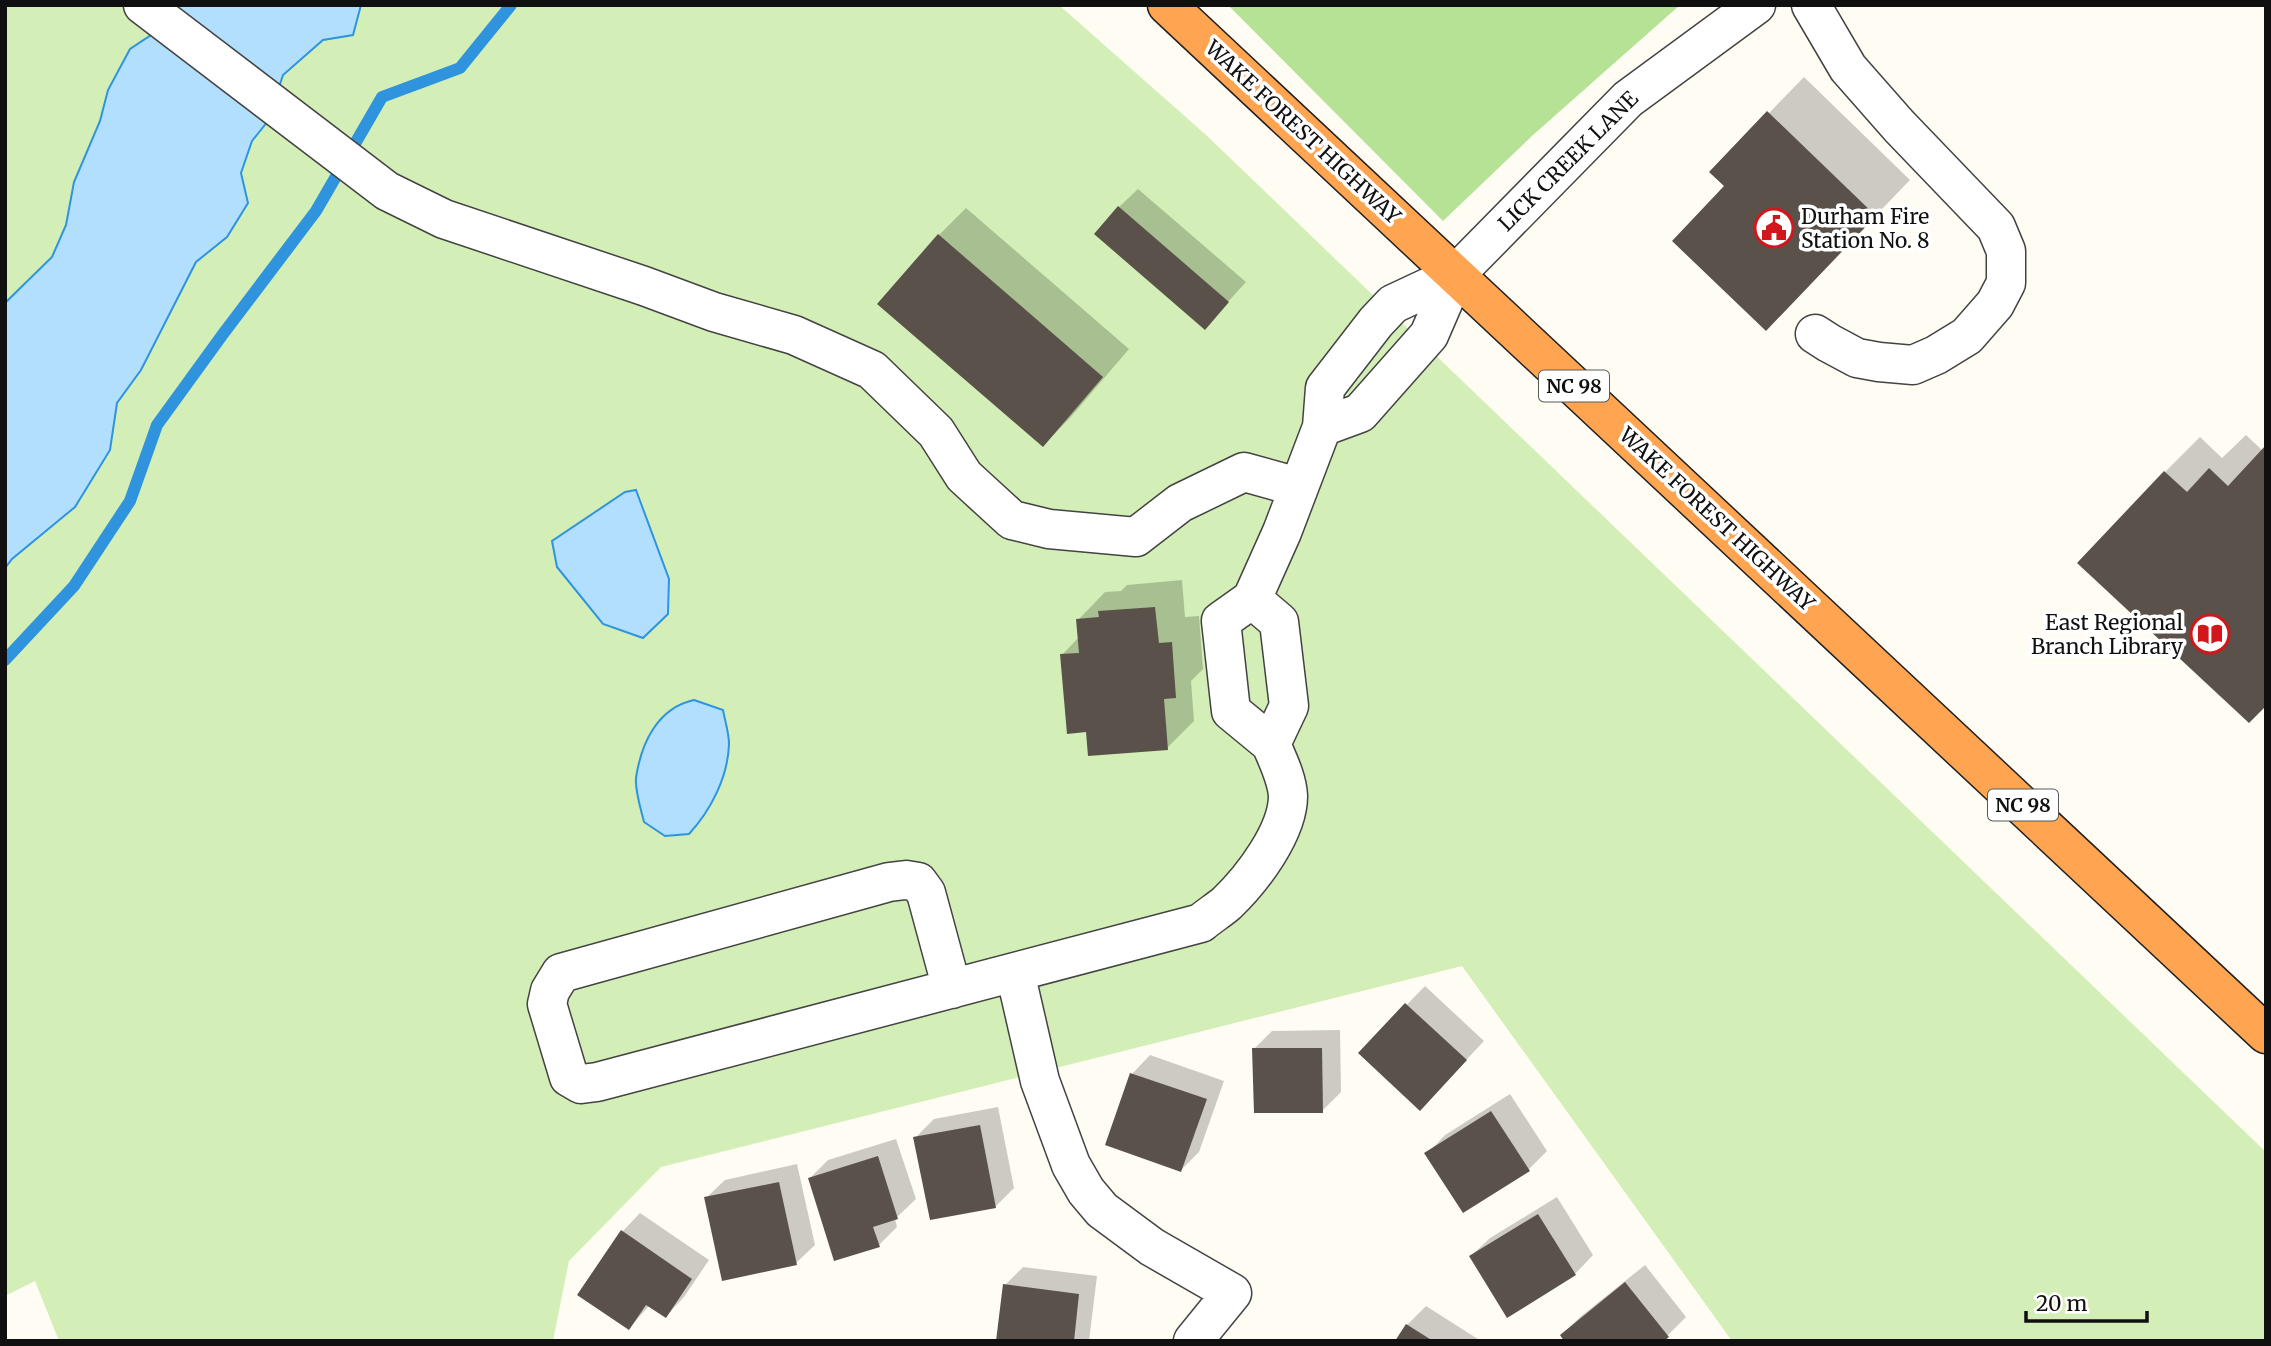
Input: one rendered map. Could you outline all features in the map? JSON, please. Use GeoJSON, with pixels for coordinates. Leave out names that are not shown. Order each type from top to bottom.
{"type":"FeatureCollection","features":[{"type":"Feature","properties":{"kind":"highway","name":"WAKE FOREST HIGHWAY"},"geometry":{"type":"LineString","coordinates":[[1167,5],[2266,1034]]}},
{"type":"Feature","properties":{"kind":"street"},"geometry":{"type":"LineString","coordinates":[[143,5],[387,191],[444,219],[714,312],[794,335],[872,370],[936,432],[964,476],[1012,520],[1049,530],[1136,537],[1180,503],[1244,472],[1298,487]]}},
{"type":"Feature","properties":{"kind":"street","name":"LICK CREEK LANE"},"geometry":{"type":"LineString","coordinates":[[1455,275],[1628,99],[1756,5]]}},
{"type":"Feature","properties":{"kind":"street"},"geometry":{"type":"LineString","coordinates":[[1811,5],[1848,68],[1899,126],[1996,227],[2006,251],[2006,283],[1995,304],[1967,337],[1913,365],[1857,358],[1815,334]]}},
{"type":"Feature","properties":{"kind":"street"},"geometry":{"type":"LineString","coordinates":[[952,989],[926,892],[918,883],[905,880],[889,882],[561,974],[550,991],[547,1004],[569,1077],[582,1084],[597,1082],[952,989],[1201,923],[1226,903],[1255,871],[1274,841],[1285,816],[1287,796],[1284,774],[1271,744],[1231,712],[1221,621],[1252,599],[1282,532],[1322,427],[1325,388],[1393,304],[1455,275]]}},
{"type":"Feature","properties":{"kind":"street"},"geometry":{"type":"LineString","coordinates":[[1252,599],[1279,622],[1289,706],[1271,744]]}},
{"type":"Feature","properties":{"kind":"street"},"geometry":{"type":"LineString","coordinates":[[1015,972],[1040,1081],[1071,1166],[1086,1191],[1102,1210],[1152,1247],[1232,1293],[1193,1341]]}},
{"type":"Feature","properties":{"kind":"green space"},"geometry":{"type":"Polygon","coordinates":[[[5,5],[1059,5],[1205,134],[2266,1152],[2266,1341],[1732,1341],[1462,966],[661,1167],[569,1261],[553,1341],[59,1341],[35,1281],[5,1296],[5,5]]]}},
{"type":"Feature","properties":{"kind":"green space"},"geometry":{"type":"Polygon","coordinates":[[[1228,5],[1680,5],[1533,135],[1443,221],[1228,5]]]}},
{"type":"Feature","properties":{"kind":"water"},"geometry":{"type":"Polygon","coordinates":[[[166,5],[361,5],[353,35],[323,40],[283,75],[268,121],[252,141],[241,173],[248,203],[227,237],[196,262],[141,370],[117,403],[110,450],[75,507],[12,559],[5,568],[5,303],[52,257],[66,225],[74,182],[100,121],[108,90],[130,49],[151,35],[166,5]]]}},
{"type":"Feature","properties":{"kind":"water"},"geometry":{"type":"Polygon","coordinates":[[[636,490],[669,579],[668,614],[643,638],[603,624],[557,567],[552,541],[625,492],[636,490]]]}},
{"type":"Feature","properties":{"kind":"water"},"geometry":{"type":"Polygon","coordinates":[[[694,700],[723,710],[728,731],[728,756],[722,781],[711,804],[689,834],[665,836],[644,822],[636,789],[638,765],[647,740],[661,719],[681,704],[694,700]]]}},
{"type":"Feature","properties":{"kind":"building","name":"Durham Fire Station No. 8"},"geometry":{"type":"Polygon","coordinates":[[[1767,111],[1876,216],[1766,331],[1672,241],[1724,186],[1709,172],[1767,111]]]}},
{"type":"Feature","properties":{"kind":"building"},"geometry":{"type":"Polygon","coordinates":[[[1118,206],[1229,302],[1205,330],[1094,234],[1118,206]]]}},
{"type":"Feature","properties":{"kind":"building"},"geometry":{"type":"Polygon","coordinates":[[[938,234],[1103,377],[1043,447],[877,304],[938,234]]]}},
{"type":"Feature","properties":{"kind":"building","name":"East Regional Branch Library"},"geometry":{"type":"Polygon","coordinates":[[[2266,445],[2266,706],[2249,723],[2077,563],[2164,471],[2187,492],[2209,468],[2228,486],[2266,445]]]}},
{"type":"Feature","properties":{"kind":"building"},"geometry":{"type":"Polygon","coordinates":[[[1155,607],[1159,643],[1172,642],[1176,698],[1164,699],[1168,750],[1088,756],[1086,732],[1067,734],[1060,654],[1079,653],[1076,619],[1099,617],[1098,611],[1155,607]]]}},
{"type":"Feature","properties":{"kind":"building"},"geometry":{"type":"Polygon","coordinates":[[[1405,1003],[1467,1060],[1420,1111],[1358,1053],[1405,1003]]]}},
{"type":"Feature","properties":{"kind":"building"},"geometry":{"type":"Polygon","coordinates":[[[1252,1048],[1322,1048],[1323,1113],[1254,1113],[1252,1048]]]}},
{"type":"Feature","properties":{"kind":"building"},"geometry":{"type":"Polygon","coordinates":[[[1130,1073],[1207,1099],[1181,1172],[1105,1145],[1130,1073]]]}},
{"type":"Feature","properties":{"kind":"building"},"geometry":{"type":"Polygon","coordinates":[[[1491,1111],[1530,1171],[1463,1213],[1424,1153],[1491,1111]]]}},
{"type":"Feature","properties":{"kind":"building"},"geometry":{"type":"Polygon","coordinates":[[[980,1125],[996,1208],[930,1220],[913,1137],[980,1125]]]}},
{"type":"Feature","properties":{"kind":"building"},"geometry":{"type":"Polygon","coordinates":[[[878,1156],[898,1219],[873,1227],[880,1247],[834,1261],[808,1178],[878,1156]]]}},
{"type":"Feature","properties":{"kind":"building"},"geometry":{"type":"Polygon","coordinates":[[[779,1182],[797,1265],[722,1281],[704,1197],[779,1182]]]}},
{"type":"Feature","properties":{"kind":"building"},"geometry":{"type":"Polygon","coordinates":[[[1538,1214],[1576,1275],[1507,1318],[1469,1256],[1538,1214]]]}},
{"type":"Feature","properties":{"kind":"building"},"geometry":{"type":"Polygon","coordinates":[[[621,1230],[692,1279],[666,1318],[646,1305],[629,1330],[577,1295],[621,1230]]]}},
{"type":"Feature","properties":{"kind":"building"},"geometry":{"type":"Polygon","coordinates":[[[1625,1282],[1669,1337],[1664,1341],[1564,1341],[1560,1335],[1625,1282]]]}},
{"type":"Feature","properties":{"kind":"building"},"geometry":{"type":"Polygon","coordinates":[[[1003,1284],[1079,1294],[1074,1341],[996,1341],[1003,1284]]]}},
{"type":"Feature","properties":{"kind":"building"},"geometry":{"type":"Polygon","coordinates":[[[1406,1324],[1433,1341],[1395,1341],[1406,1324]]]}},
{"type":"Feature","properties":{"kind":"waterway"},"geometry":{"type":"LineString","coordinates":[[5,660],[74,586],[130,501],[157,425],[316,211],[382,97],[460,68],[511,5]]}},
{"type":"Feature","properties":{"kind":"place","name":"Durham Fire Station No. 8"},"geometry":{"type":"Point","coordinates":[1774,228]}},
{"type":"Feature","properties":{"kind":"place","name":"East Regional Branch Library"},"geometry":{"type":"Point","coordinates":[2210,634]}}]}
